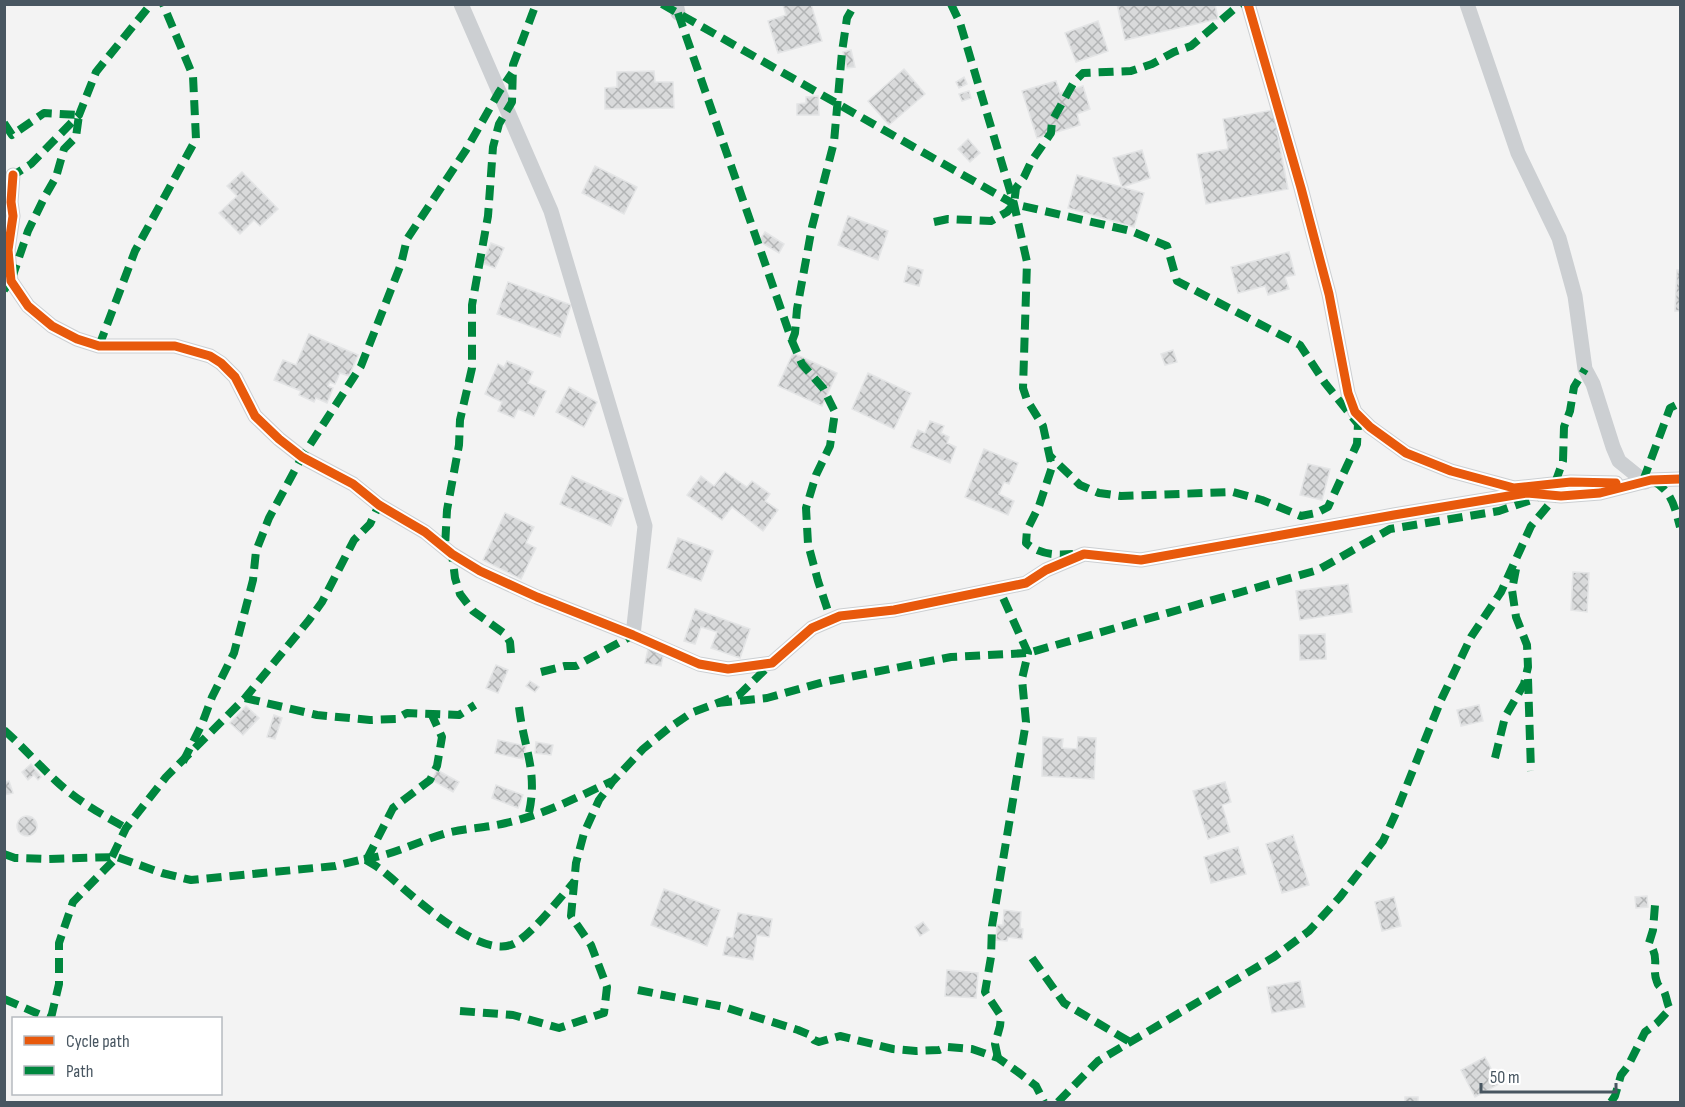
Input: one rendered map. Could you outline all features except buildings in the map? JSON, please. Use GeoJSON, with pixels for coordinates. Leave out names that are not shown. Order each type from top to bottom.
{"type":"FeatureCollection","features":[{"type":"Feature","properties":{"kind":"street"},"geometry":{"type":"LineString","coordinates":[[461,4],[551,211],[645,526],[633,635]]}},
{"type":"Feature","properties":{"kind":"street"},"geometry":{"type":"LineString","coordinates":[[1248,4],[1327,283],[1348,393],[1355,412],[1370,427],[1406,453],[1452,471],[1514,488],[1571,482],[1641,483],[1680,479]]}},
{"type":"Feature","properties":{"kind":"street"},"geometry":{"type":"LineString","coordinates":[[1467,4],[1518,153],[1559,238],[1575,296],[1585,369],[1593,384],[1613,447],[1620,461],[1641,483]]}},
{"type":"Feature","properties":{"kind":"street"},"geometry":{"type":"LineString","coordinates":[[13,175],[11,202],[13,216],[8,250],[11,281],[28,306],[52,326],[77,339],[99,346],[175,346],[210,356],[235,377],[255,416],[279,439],[302,457],[353,484],[379,505],[425,532],[452,554],[480,571],[537,597],[699,664],[728,669],[772,663],[812,628],[840,616],[894,610],[1026,583],[1046,570],[1084,554],[1141,560],[1504,497],[1527,494],[1561,496],[1600,493],[1641,483]]}},
{"type":"Feature","properties":{"kind":"marked path"},"geometry":{"type":"LineString","coordinates":[[9,178],[31,164],[79,115],[96,72],[151,4]]}},
{"type":"Feature","properties":{"kind":"marked path"},"geometry":{"type":"LineString","coordinates":[[99,346],[135,251],[196,139],[193,76],[163,4]]}},
{"type":"Feature","properties":{"kind":"marked path"},"geometry":{"type":"LineString","coordinates":[[511,653],[510,642],[505,634],[473,611],[460,594],[452,554],[445,547],[447,510],[459,445],[460,420],[472,368],[472,305],[488,216],[493,147],[499,124],[512,102],[513,65],[536,4]]}},
{"type":"Feature","properties":{"kind":"marked path"},"geometry":{"type":"LineString","coordinates":[[662,4],[1014,204],[1131,231],[1167,246],[1177,281],[1300,345],[1325,383],[1358,424],[1357,444],[1328,507],[1316,513],[1301,516],[1262,500],[1233,492],[1121,496],[1099,493],[1080,485],[1050,456]]}},
{"type":"Feature","properties":{"kind":"marked path"},"geometry":{"type":"LineString","coordinates":[[792,341],[812,227],[834,142],[847,18],[855,4]]}},
{"type":"Feature","properties":{"kind":"marked path"},"geometry":{"type":"LineString","coordinates":[[951,4],[960,23],[1014,204],[1027,262],[1023,388],[1027,400],[1043,426],[1052,467],[1039,506],[1027,530],[1026,543],[1037,550],[1048,553],[1073,554]]}},
{"type":"Feature","properties":{"kind":"marked path"},"geometry":{"type":"LineString","coordinates":[[934,222],[948,219],[991,221],[1007,212],[1014,204],[1016,188],[1051,133],[1052,121],[1074,82],[1083,73],[1131,71],[1152,64],[1191,46],[1240,4]]}},
{"type":"Feature","properties":{"kind":"marked path"},"geometry":{"type":"LineString","coordinates":[[678,13],[792,341],[802,364],[823,388],[835,412],[830,446],[816,475],[806,508],[808,544],[831,620]]}},
{"type":"Feature","properties":{"kind":"marked path"},"geometry":{"type":"LineString","coordinates":[[183,762],[234,653],[253,580],[256,551],[269,518],[302,457],[361,366],[401,264],[407,239],[466,150],[512,73]]}},
{"type":"Feature","properties":{"kind":"marked path"},"geometry":{"type":"LineString","coordinates":[[4,123],[12,135],[44,113],[79,115],[76,137],[64,149],[56,177],[28,231],[11,281],[4,290]]}},
{"type":"Feature","properties":{"kind":"marked path"},"geometry":{"type":"LineString","coordinates":[[1555,483],[1563,461],[1564,427],[1570,411],[1574,387],[1585,369]]}},
{"type":"Feature","properties":{"kind":"marked path"},"geometry":{"type":"LineString","coordinates":[[1643,481],[1670,408],[1680,403]]}},
{"type":"Feature","properties":{"kind":"marked path"},"geometry":{"type":"LineString","coordinates":[[1653,481],[1669,495],[1680,527]]}},
{"type":"Feature","properties":{"kind":"marked path"},"geometry":{"type":"LineString","coordinates":[[1058,1102],[1098,1061],[1274,957],[1309,931],[1340,897],[1383,841],[1441,700],[1471,637],[1501,592],[1531,526],[1556,496]]}},
{"type":"Feature","properties":{"kind":"marked path"},"geometry":{"type":"LineString","coordinates":[[717,703],[767,698],[824,682],[951,657],[1028,653],[1318,570],[1390,529],[1499,511],[1537,498]]}},
{"type":"Feature","properties":{"kind":"marked path"},"geometry":{"type":"LineString","coordinates":[[112,857],[126,828],[166,777],[245,698],[309,620],[322,602],[354,540],[370,524],[379,505]]}},
{"type":"Feature","properties":{"kind":"marked path"},"geometry":{"type":"LineString","coordinates":[[1495,758],[1505,717],[1524,684],[1528,667],[1527,645],[1516,617],[1512,590],[1516,569]]}},
{"type":"Feature","properties":{"kind":"marked path"},"geometry":{"type":"LineString","coordinates":[[998,1058],[995,1044],[1001,1016],[985,992],[991,957],[992,926],[1026,722],[1022,679],[1028,653],[999,589]]}},
{"type":"Feature","properties":{"kind":"marked path"},"geometry":{"type":"LineString","coordinates":[[541,672],[565,666],[576,666],[633,635]]}},
{"type":"Feature","properties":{"kind":"marked path"},"geometry":{"type":"LineString","coordinates":[[460,1011],[513,1015],[559,1028],[604,1013],[607,987],[591,945],[571,916],[576,863],[584,833],[599,800],[613,781],[643,749],[669,728],[691,713],[739,695],[772,663]]}},
{"type":"Feature","properties":{"kind":"marked path"},"geometry":{"type":"LineString","coordinates":[[1528,679],[1531,771]]}},
{"type":"Feature","properties":{"kind":"marked path"},"geometry":{"type":"LineString","coordinates":[[245,698],[317,715],[370,720],[396,719],[407,713],[459,715],[475,705]]}},
{"type":"Feature","properties":{"kind":"marked path"},"geometry":{"type":"LineString","coordinates":[[519,707],[530,761],[532,787],[528,817]]}},
{"type":"Feature","properties":{"kind":"marked path"},"geometry":{"type":"LineString","coordinates":[[367,859],[393,808],[430,780],[437,766],[442,737],[431,713]]}},
{"type":"Feature","properties":{"kind":"marked path"},"geometry":{"type":"LineString","coordinates":[[4,730],[71,794],[126,828]]}},
{"type":"Feature","properties":{"kind":"marked path"},"geometry":{"type":"LineString","coordinates":[[364,859],[386,854],[447,833],[520,820],[560,805],[612,781]]}},
{"type":"Feature","properties":{"kind":"marked path"},"geometry":{"type":"LineString","coordinates":[[4,854],[15,858],[47,859],[117,857],[162,873],[191,880],[335,866],[364,859],[382,870],[447,923],[485,944],[503,946],[517,942],[525,936],[575,881]]}},
{"type":"Feature","properties":{"kind":"marked path"},"geometry":{"type":"LineString","coordinates":[[51,1017],[59,984],[59,943],[73,902],[117,857]]}},
{"type":"Feature","properties":{"kind":"marked path"},"geometry":{"type":"LineString","coordinates":[[1611,1102],[1621,1075],[1645,1032],[1670,1009],[1655,977],[1655,958],[1649,943],[1653,930],[1655,905]]}},
{"type":"Feature","properties":{"kind":"marked path"},"geometry":{"type":"LineString","coordinates":[[1032,958],[1064,1003],[1130,1042]]}},
{"type":"Feature","properties":{"kind":"marked path"},"geometry":{"type":"LineString","coordinates":[[638,990],[724,1007],[798,1030],[819,1042],[840,1036],[893,1049],[916,1051],[939,1050],[947,1047],[972,1049],[998,1058],[1018,1072],[1036,1086],[1044,1102]]}},
{"type":"Feature","properties":{"kind":"marked path"},"geometry":{"type":"LineString","coordinates":[[4,999],[46,1017]]}},
{"type":"Feature","properties":{"kind":"cycle path"},"geometry":{"type":"LineString","coordinates":[[1248,4],[1329,294],[1348,393],[1355,412],[1370,427],[1406,453],[1451,471],[1514,488],[1571,482],[1616,483]]}},
{"type":"Feature","properties":{"kind":"cycle path"},"geometry":{"type":"LineString","coordinates":[[13,175],[11,202],[13,216],[8,250],[11,281],[28,306],[52,326],[77,339],[99,346],[175,346],[210,356],[235,377],[255,416],[279,439],[302,457],[353,484],[379,505],[425,532],[452,554],[480,571],[537,597],[699,664],[728,669],[772,663],[812,628],[840,616],[894,610],[1026,583],[1046,570],[1084,554],[1141,560],[1527,493],[1561,496],[1600,493],[1651,480],[1680,479]]}}]}
